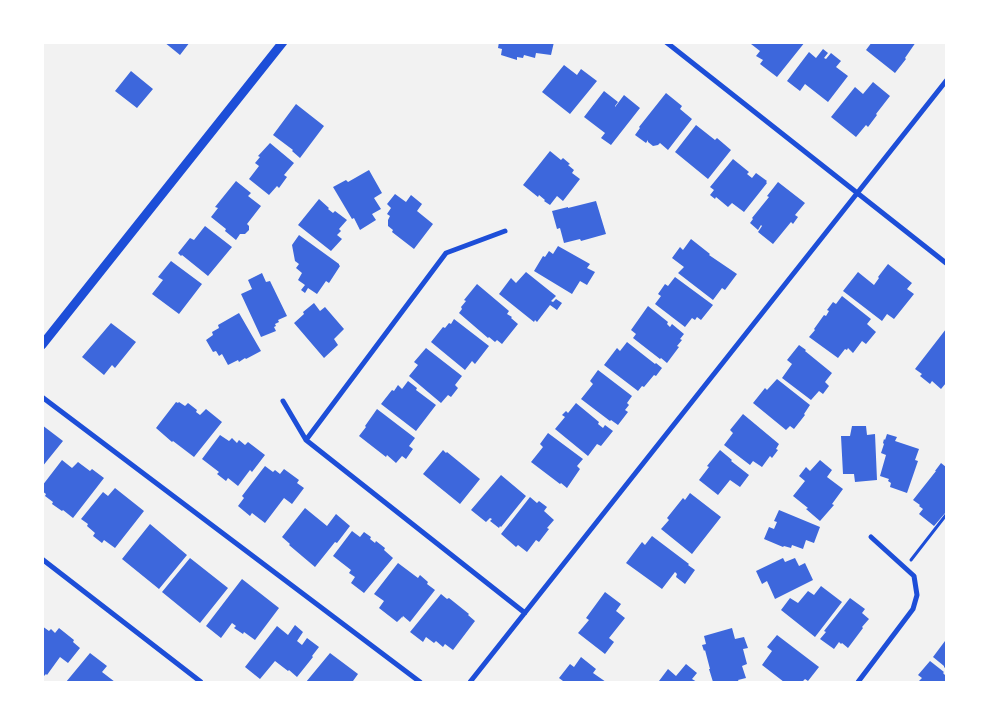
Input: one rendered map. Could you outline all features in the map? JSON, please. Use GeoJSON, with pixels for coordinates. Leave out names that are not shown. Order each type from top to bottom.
{"type":"FeatureCollection","features":[{"type":"Feature","properties":{"kind":"street"},"geometry":{"type":"LineString","coordinates":[[42,345],[283,42]]}},
{"type":"Feature","properties":{"kind":"street"},"geometry":{"type":"LineString","coordinates":[[666,42],[946,263]]}},
{"type":"Feature","properties":{"kind":"street"},"geometry":{"type":"LineString","coordinates":[[470,682],[946,81]]}},
{"type":"Feature","properties":{"kind":"street"},"geometry":{"type":"LineString","coordinates":[[306,440],[446,253],[504,231]]}},
{"type":"Feature","properties":{"kind":"street"},"geometry":{"type":"LineString","coordinates":[[42,396],[420,682]]}},
{"type":"Feature","properties":{"kind":"street"},"geometry":{"type":"LineString","coordinates":[[284,401],[306,440],[525,613]]}},
{"type":"Feature","properties":{"kind":"street"},"geometry":{"type":"LineString","coordinates":[[858,682],[912,609],[917,595],[914,576],[871,537]]}},
{"type":"Feature","properties":{"kind":"street"},"geometry":{"type":"LineString","coordinates":[[42,559],[200,682]]}},
{"type":"Feature","properties":{"kind":"path"},"geometry":{"type":"LineString","coordinates":[[910,560],[946,515]]}},
{"type":"Feature","properties":{"kind":"building"},"geometry":{"type":"Polygon","coordinates":[[[164,42],[190,42],[180,55],[164,42]]]}},
{"type":"Feature","properties":{"kind":"building"},"geometry":{"type":"Polygon","coordinates":[[[499,42],[554,42],[551,55],[536,53],[535,58],[524,55],[523,58],[517,57],[517,60],[501,55],[502,49],[498,48],[499,42]]]}},
{"type":"Feature","properties":{"kind":"building"},"geometry":{"type":"Polygon","coordinates":[[[752,42],[805,42],[777,77],[760,64],[763,60],[756,56],[760,51],[751,44],[752,42]]]}},
{"type":"Feature","properties":{"kind":"building"},"geometry":{"type":"Polygon","coordinates":[[[872,42],[916,42],[895,73],[866,50],[872,42]]]}},
{"type":"Feature","properties":{"kind":"building"},"geometry":{"type":"Polygon","coordinates":[[[823,49],[828,53],[824,58],[826,59],[831,53],[841,61],[836,67],[848,76],[828,102],[805,84],[800,91],[787,81],[809,52],[816,58],[823,49]]]}},
{"type":"Feature","properties":{"kind":"building"},"geometry":{"type":"Polygon","coordinates":[[[564,65],[577,75],[581,69],[597,81],[570,114],[542,92],[564,65]]]}},
{"type":"Feature","properties":{"kind":"building"},"geometry":{"type":"Polygon","coordinates":[[[131,71],[153,89],[137,108],[115,91],[131,71]]]}},
{"type":"Feature","properties":{"kind":"building"},"geometry":{"type":"Polygon","coordinates":[[[873,82],[890,96],[868,127],[866,125],[856,137],[831,117],[855,87],[863,94],[873,82]]]}},
{"type":"Feature","properties":{"kind":"building"},"geometry":{"type":"Polygon","coordinates":[[[604,91],[618,102],[615,107],[624,95],[640,108],[611,145],[601,138],[605,133],[584,117],[604,91]]]}},
{"type":"Feature","properties":{"kind":"building"},"geometry":{"type":"Polygon","coordinates":[[[666,93],[682,106],[680,109],[692,119],[668,150],[660,143],[653,146],[648,140],[646,143],[635,135],[639,127],[666,93]]]}},
{"type":"Feature","properties":{"kind":"building"},"geometry":{"type":"Polygon","coordinates":[[[296,104],[324,126],[300,158],[293,150],[273,135],[296,104]]]}},
{"type":"Feature","properties":{"kind":"building"},"geometry":{"type":"Polygon","coordinates":[[[696,125],[715,140],[717,138],[731,150],[708,179],[675,152],[696,125]]]}},
{"type":"Feature","properties":{"kind":"building"},"geometry":{"type":"Polygon","coordinates":[[[270,143],[294,163],[284,175],[287,177],[279,188],[277,186],[269,195],[249,179],[259,166],[255,163],[260,157],[258,156],[270,143]]]}},
{"type":"Feature","properties":{"kind":"building"},"geometry":{"type":"Polygon","coordinates":[[[550,151],[561,160],[563,158],[570,164],[568,165],[574,170],[572,173],[580,179],[563,201],[557,196],[550,205],[523,185],[550,151]]]}},
{"type":"Feature","properties":{"kind":"building"},"geometry":{"type":"Polygon","coordinates":[[[733,159],[749,172],[747,174],[752,178],[756,173],[767,181],[744,212],[732,203],[728,207],[716,197],[715,199],[710,195],[714,190],[710,187],[733,159]]]}},
{"type":"Feature","properties":{"kind":"building"},"geometry":{"type":"Polygon","coordinates":[[[369,170],[382,193],[374,198],[381,209],[372,214],[376,220],[360,230],[333,187],[346,180],[348,182],[369,170]]]}},
{"type":"Feature","properties":{"kind":"building"},"geometry":{"type":"Polygon","coordinates":[[[236,181],[251,193],[248,196],[261,206],[247,224],[249,230],[245,234],[240,234],[236,240],[211,217],[218,208],[215,207],[236,181]]]}},
{"type":"Feature","properties":{"kind":"building"},"geometry":{"type":"Polygon","coordinates":[[[778,182],[805,203],[795,215],[798,217],[793,224],[791,222],[773,244],[758,232],[761,225],[758,230],[750,223],[778,182]]]}},
{"type":"Feature","properties":{"kind":"building"},"geometry":{"type":"Polygon","coordinates":[[[395,194],[406,202],[411,195],[422,204],[417,211],[433,224],[414,249],[392,232],[393,230],[388,226],[390,216],[387,214],[391,208],[387,204],[395,194]]]}},
{"type":"Feature","properties":{"kind":"building"},"geometry":{"type":"Polygon","coordinates":[[[319,199],[333,213],[335,211],[347,220],[339,229],[341,231],[337,235],[342,239],[331,251],[298,225],[319,199]]]}},
{"type":"Feature","properties":{"kind":"building"},"geometry":{"type":"Polygon","coordinates":[[[596,201],[606,234],[581,241],[580,239],[564,243],[560,228],[557,229],[552,211],[596,201]]]}},
{"type":"Feature","properties":{"kind":"building"},"geometry":{"type":"Polygon","coordinates":[[[205,226],[232,247],[208,276],[178,253],[190,238],[194,240],[205,226]]]}},
{"type":"Feature","properties":{"kind":"building"},"geometry":{"type":"Polygon","coordinates":[[[299,235],[340,266],[329,283],[326,281],[317,294],[308,288],[305,293],[301,290],[305,285],[298,280],[302,273],[296,268],[299,264],[295,261],[292,245],[299,235]]]}},
{"type":"Feature","properties":{"kind":"building"},"geometry":{"type":"Polygon","coordinates":[[[691,239],[709,255],[737,274],[725,290],[722,288],[713,300],[678,273],[684,267],[672,258],[680,247],[683,250],[691,239]]]}},
{"type":"Feature","properties":{"kind":"building"},"geometry":{"type":"Polygon","coordinates":[[[558,246],[590,264],[587,268],[595,272],[587,285],[580,281],[572,294],[534,271],[543,256],[545,257],[549,251],[553,254],[558,246]]]}},
{"type":"Feature","properties":{"kind":"building"},"geometry":{"type":"Polygon","coordinates":[[[171,261],[202,284],[179,314],[152,294],[163,280],[158,277],[171,261]]]}},
{"type":"Feature","properties":{"kind":"building"},"geometry":{"type":"Polygon","coordinates":[[[888,264],[912,283],[907,289],[914,294],[894,319],[887,314],[882,321],[843,291],[858,272],[874,285],[888,264]]]}},
{"type":"Feature","properties":{"kind":"building"},"geometry":{"type":"Polygon","coordinates":[[[526,272],[556,296],[551,301],[553,302],[556,299],[562,303],[557,310],[550,305],[537,322],[535,320],[534,322],[499,294],[511,278],[516,283],[526,272]]]}},
{"type":"Feature","properties":{"kind":"building"},"geometry":{"type":"Polygon","coordinates":[[[262,273],[266,282],[270,281],[287,316],[278,320],[279,322],[275,324],[276,331],[261,337],[241,294],[252,289],[248,280],[262,273]]]}},
{"type":"Feature","properties":{"kind":"building"},"geometry":{"type":"Polygon","coordinates":[[[675,277],[713,305],[701,320],[697,317],[695,320],[692,318],[685,327],[655,304],[661,296],[658,294],[665,284],[668,286],[675,277]]]}},
{"type":"Feature","properties":{"kind":"building"},"geometry":{"type":"Polygon","coordinates":[[[477,284],[509,311],[507,314],[518,324],[502,344],[497,340],[495,342],[488,338],[459,313],[466,301],[464,300],[477,284]]]}},
{"type":"Feature","properties":{"kind":"building"},"geometry":{"type":"Polygon","coordinates":[[[842,296],[871,319],[867,324],[876,332],[866,344],[862,341],[853,353],[848,348],[847,350],[845,349],[838,358],[809,337],[824,315],[826,316],[829,311],[827,310],[833,302],[836,304],[842,296]]]}},
{"type":"Feature","properties":{"kind":"building"},"geometry":{"type":"Polygon","coordinates":[[[314,303],[320,311],[325,307],[344,329],[334,339],[338,345],[324,358],[294,323],[314,303]]]}},
{"type":"Feature","properties":{"kind":"building"},"geometry":{"type":"Polygon","coordinates":[[[648,306],[668,322],[667,324],[670,327],[672,324],[684,334],[677,346],[679,347],[667,363],[633,338],[636,334],[631,330],[648,306]]]}},
{"type":"Feature","properties":{"kind":"building"},"geometry":{"type":"Polygon","coordinates":[[[239,313],[261,351],[239,362],[238,360],[228,365],[222,354],[219,356],[216,351],[213,352],[206,340],[213,335],[212,332],[219,328],[218,325],[239,313]]]}},
{"type":"Feature","properties":{"kind":"building"},"geometry":{"type":"Polygon","coordinates":[[[454,319],[489,346],[475,364],[472,361],[465,370],[431,342],[443,327],[445,328],[449,323],[451,324],[454,319]]]}},
{"type":"Feature","properties":{"kind":"building"},"geometry":{"type":"Polygon","coordinates":[[[111,323],[136,342],[115,368],[112,365],[104,375],[82,357],[111,323]]]}},
{"type":"Feature","properties":{"kind":"building"},"geometry":{"type":"Polygon","coordinates":[[[946,329],[946,383],[941,389],[932,381],[930,384],[915,369],[946,329]]]}},
{"type":"Feature","properties":{"kind":"building"},"geometry":{"type":"Polygon","coordinates":[[[627,342],[662,368],[656,376],[654,375],[638,391],[604,365],[617,348],[620,351],[627,342]]]}},
{"type":"Feature","properties":{"kind":"building"},"geometry":{"type":"Polygon","coordinates":[[[799,345],[832,373],[825,382],[829,386],[823,394],[819,391],[811,400],[782,378],[792,364],[787,360],[799,345]]]}},
{"type":"Feature","properties":{"kind":"building"},"geometry":{"type":"Polygon","coordinates":[[[426,348],[462,376],[455,385],[458,388],[451,397],[448,395],[441,403],[409,376],[418,365],[414,362],[426,348]]]}},
{"type":"Feature","properties":{"kind":"building"},"geometry":{"type":"Polygon","coordinates":[[[598,370],[632,396],[625,410],[628,412],[618,425],[581,399],[593,384],[590,381],[598,370]]]}},
{"type":"Feature","properties":{"kind":"building"},"geometry":{"type":"Polygon","coordinates":[[[777,379],[810,405],[794,429],[790,426],[786,430],[753,403],[765,388],[767,390],[777,379]]]}},
{"type":"Feature","properties":{"kind":"building"},"geometry":{"type":"Polygon","coordinates":[[[408,381],[417,388],[416,390],[436,405],[416,431],[381,404],[392,390],[394,391],[398,385],[402,389],[408,381]]]}},
{"type":"Feature","properties":{"kind":"building"},"geometry":{"type":"Polygon","coordinates":[[[176,402],[185,406],[188,403],[200,415],[206,409],[222,422],[194,457],[156,428],[176,402]]]}},
{"type":"Feature","properties":{"kind":"building"},"geometry":{"type":"Polygon","coordinates":[[[576,403],[599,422],[598,424],[603,428],[605,425],[613,431],[601,446],[597,444],[588,456],[555,429],[565,417],[562,415],[566,411],[568,413],[576,403]]]}},
{"type":"Feature","properties":{"kind":"building"},"geometry":{"type":"Polygon","coordinates":[[[377,409],[415,438],[409,446],[413,449],[406,459],[402,456],[396,463],[359,436],[377,409]]]}},
{"type":"Feature","properties":{"kind":"building"},"geometry":{"type":"Polygon","coordinates":[[[743,414],[779,444],[776,449],[778,450],[772,458],[770,456],[762,467],[753,461],[750,465],[724,445],[733,433],[730,430],[743,414]]]}},
{"type":"Feature","properties":{"kind":"building"},"geometry":{"type":"Polygon","coordinates":[[[42,425],[63,441],[42,467],[42,425]]]}},
{"type":"Feature","properties":{"kind":"building"},"geometry":{"type":"Polygon","coordinates":[[[852,426],[866,426],[867,435],[875,434],[877,480],[855,482],[854,474],[843,474],[841,436],[850,436],[852,426]]]}},
{"type":"Feature","properties":{"kind":"building"},"geometry":{"type":"Polygon","coordinates":[[[548,433],[583,459],[577,466],[580,469],[567,488],[531,462],[543,447],[540,444],[548,433]]]}},
{"type":"Feature","properties":{"kind":"building"},"geometry":{"type":"Polygon","coordinates":[[[887,434],[897,437],[895,441],[919,449],[915,460],[918,461],[907,493],[890,487],[889,479],[880,476],[886,455],[881,453],[887,434]]]}},
{"type":"Feature","properties":{"kind":"building"},"geometry":{"type":"Polygon","coordinates":[[[220,435],[229,441],[232,438],[237,443],[239,440],[245,445],[248,442],[265,455],[238,486],[228,478],[226,481],[217,474],[219,472],[202,459],[220,435]]]}},
{"type":"Feature","properties":{"kind":"building"},"geometry":{"type":"Polygon","coordinates":[[[443,450],[480,479],[460,504],[423,474],[443,450]]]}},
{"type":"Feature","properties":{"kind":"building"},"geometry":{"type":"Polygon","coordinates":[[[720,450],[749,475],[740,487],[730,480],[718,495],[699,480],[720,450]]]}},
{"type":"Feature","properties":{"kind":"building"},"geometry":{"type":"Polygon","coordinates":[[[62,460],[72,468],[78,462],[104,478],[73,518],[52,504],[53,502],[42,491],[42,486],[62,460]]]}},
{"type":"Feature","properties":{"kind":"building"},"geometry":{"type":"Polygon","coordinates":[[[820,460],[832,470],[827,477],[843,489],[832,504],[834,505],[820,521],[793,496],[805,481],[799,476],[806,467],[810,471],[820,460]]]}},
{"type":"Feature","properties":{"kind":"building"},"geometry":{"type":"Polygon","coordinates":[[[941,463],[946,467],[946,512],[934,526],[919,514],[923,509],[913,500],[941,463]]]}},
{"type":"Feature","properties":{"kind":"building"},"geometry":{"type":"Polygon","coordinates":[[[265,466],[273,472],[275,470],[280,474],[284,469],[299,480],[297,483],[304,488],[292,504],[284,498],[265,523],[252,513],[250,516],[238,506],[244,498],[242,496],[265,466]]]}},
{"type":"Feature","properties":{"kind":"building"},"geometry":{"type":"Polygon","coordinates":[[[501,475],[526,496],[499,528],[490,521],[492,519],[490,518],[486,522],[471,510],[501,475]]]}},
{"type":"Feature","properties":{"kind":"building"},"geometry":{"type":"Polygon","coordinates":[[[115,488],[144,511],[115,548],[104,540],[102,543],[93,536],[95,533],[81,519],[103,492],[108,496],[115,488]]]}},
{"type":"Feature","properties":{"kind":"building"},"geometry":{"type":"Polygon","coordinates":[[[690,493],[721,517],[692,554],[661,529],[683,498],[685,500],[690,493]]]}},
{"type":"Feature","properties":{"kind":"building"},"geometry":{"type":"Polygon","coordinates":[[[530,497],[537,503],[539,501],[547,507],[544,511],[554,520],[539,542],[536,540],[527,552],[518,545],[516,547],[501,534],[530,497]]]}},
{"type":"Feature","properties":{"kind":"building"},"geometry":{"type":"Polygon","coordinates":[[[305,508],[327,526],[336,514],[350,526],[315,567],[282,537],[305,508]]]}},
{"type":"Feature","properties":{"kind":"building"},"geometry":{"type":"Polygon","coordinates":[[[779,510],[820,527],[814,543],[806,540],[803,549],[792,545],[791,548],[783,547],[764,539],[769,527],[774,529],[777,522],[774,521],[779,510]]]}},
{"type":"Feature","properties":{"kind":"building"},"geometry":{"type":"Polygon","coordinates":[[[150,524],[187,555],[159,589],[122,559],[150,524]]]}},
{"type":"Feature","properties":{"kind":"building"},"geometry":{"type":"Polygon","coordinates":[[[352,531],[360,537],[364,532],[375,543],[376,541],[385,548],[384,550],[393,558],[364,593],[351,583],[355,577],[349,573],[351,570],[333,556],[352,531]]]}},
{"type":"Feature","properties":{"kind":"building"},"geometry":{"type":"Polygon","coordinates":[[[652,536],[695,570],[685,584],[676,577],[677,574],[675,572],[662,589],[626,563],[642,542],[645,545],[652,536]]]}},
{"type":"Feature","properties":{"kind":"building"},"geometry":{"type":"Polygon","coordinates":[[[190,558],[228,588],[200,623],[162,592],[190,558]]]}},
{"type":"Feature","properties":{"kind":"building"},"geometry":{"type":"Polygon","coordinates":[[[783,558],[785,562],[795,558],[799,566],[805,563],[813,580],[775,599],[767,581],[762,584],[756,571],[783,558]]]}},
{"type":"Feature","properties":{"kind":"building"},"geometry":{"type":"Polygon","coordinates":[[[398,563],[418,578],[420,575],[435,590],[410,622],[403,616],[397,622],[379,608],[384,601],[374,594],[398,563]]]}},
{"type":"Feature","properties":{"kind":"building"},"geometry":{"type":"Polygon","coordinates":[[[242,579],[279,608],[255,640],[234,628],[236,626],[232,623],[221,638],[206,626],[242,579]]]}},
{"type":"Feature","properties":{"kind":"building"},"geometry":{"type":"Polygon","coordinates":[[[821,586],[842,602],[815,637],[781,610],[790,598],[798,603],[808,591],[814,595],[821,586]]]}},
{"type":"Feature","properties":{"kind":"building"},"geometry":{"type":"Polygon","coordinates":[[[605,592],[621,604],[616,611],[625,618],[609,638],[614,642],[605,654],[578,633],[589,620],[586,618],[605,592]]]}},
{"type":"Feature","properties":{"kind":"building"},"geometry":{"type":"Polygon","coordinates":[[[441,594],[447,599],[449,598],[475,621],[453,650],[445,644],[443,647],[436,641],[434,643],[426,637],[423,642],[410,632],[441,594]]]}},
{"type":"Feature","properties":{"kind":"building"},"geometry":{"type":"Polygon","coordinates":[[[850,598],[865,609],[862,613],[869,619],[848,648],[839,642],[834,649],[820,639],[850,598]]]}},
{"type":"Feature","properties":{"kind":"building"},"geometry":{"type":"Polygon","coordinates":[[[295,625],[303,632],[297,641],[302,645],[307,638],[319,647],[297,677],[275,661],[260,679],[245,667],[277,626],[288,635],[295,625]]]}},
{"type":"Feature","properties":{"kind":"building"},"geometry":{"type":"Polygon","coordinates":[[[42,626],[49,631],[51,629],[55,633],[59,628],[74,640],[73,642],[80,648],[68,663],[60,657],[47,675],[42,678],[42,626]]]}},
{"type":"Feature","properties":{"kind":"building"},"geometry":{"type":"Polygon","coordinates":[[[732,628],[735,639],[744,637],[748,648],[743,649],[747,664],[742,666],[746,678],[738,680],[739,682],[713,682],[702,645],[706,644],[704,636],[732,628]]]}},
{"type":"Feature","properties":{"kind":"building"},"geometry":{"type":"Polygon","coordinates":[[[777,635],[819,667],[808,681],[805,679],[802,682],[784,682],[762,665],[772,651],[767,647],[777,635]]]}},
{"type":"Feature","properties":{"kind":"building"},"geometry":{"type":"Polygon","coordinates":[[[945,641],[946,643],[946,669],[933,657],[945,641]]]}},
{"type":"Feature","properties":{"kind":"building"},"geometry":{"type":"Polygon","coordinates":[[[90,653],[107,666],[102,672],[115,682],[66,682],[90,653]]]}},
{"type":"Feature","properties":{"kind":"building"},"geometry":{"type":"Polygon","coordinates":[[[330,653],[358,674],[354,682],[306,682],[330,653]]]}},
{"type":"Feature","properties":{"kind":"building"},"geometry":{"type":"Polygon","coordinates":[[[581,657],[596,669],[593,673],[606,682],[562,682],[559,678],[570,664],[574,667],[581,657]]]}},
{"type":"Feature","properties":{"kind":"building"},"geometry":{"type":"Polygon","coordinates":[[[930,661],[944,672],[946,682],[918,682],[922,678],[918,675],[930,661]]]}},
{"type":"Feature","properties":{"kind":"building"},"geometry":{"type":"Polygon","coordinates":[[[686,664],[697,673],[692,679],[697,682],[659,681],[668,669],[676,676],[686,664]]]}}]}
